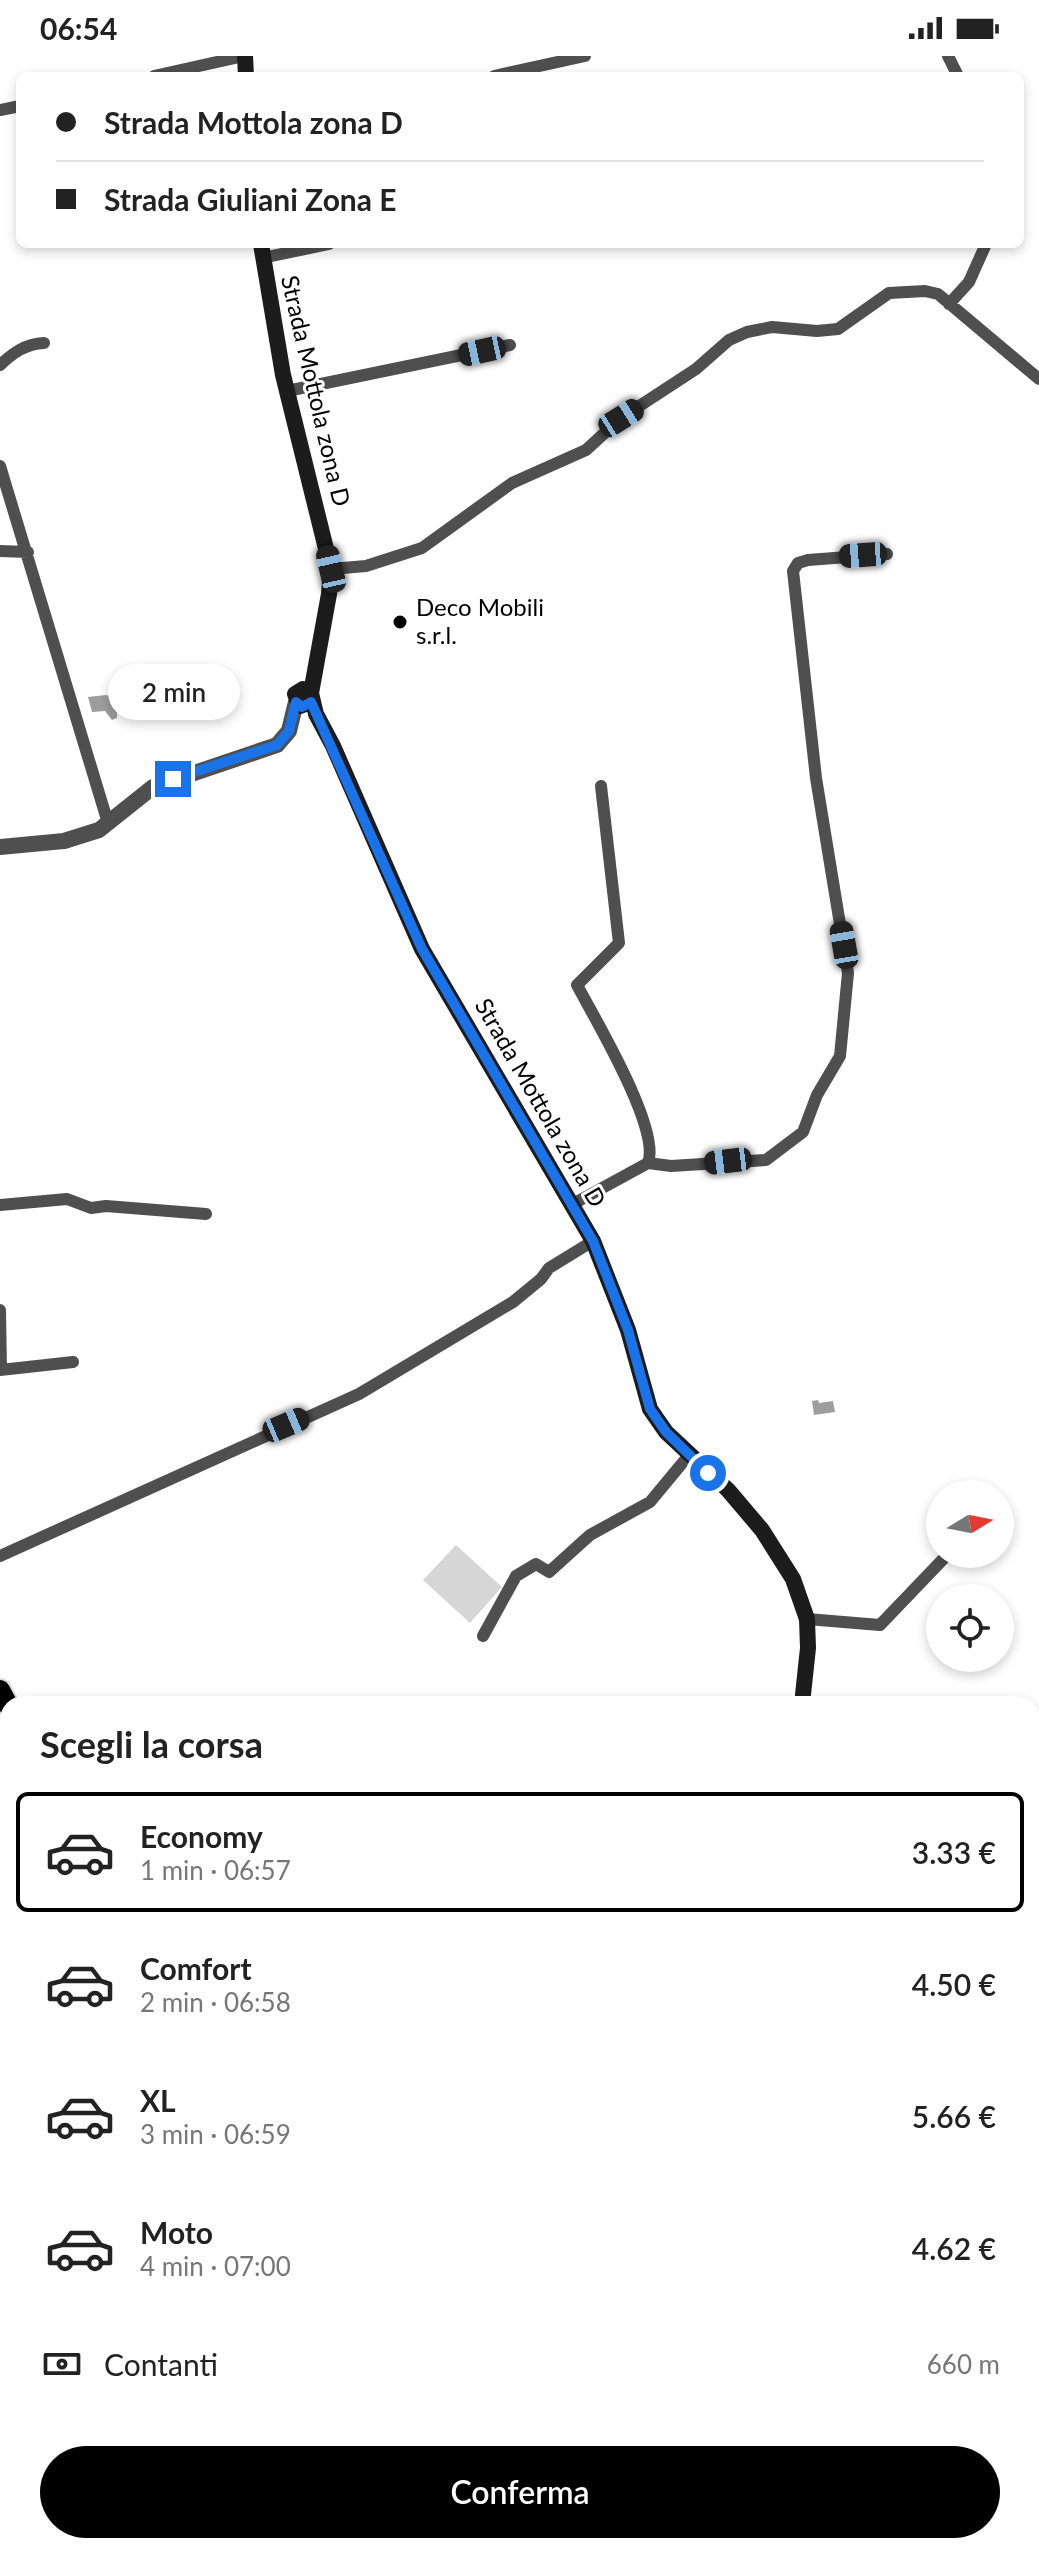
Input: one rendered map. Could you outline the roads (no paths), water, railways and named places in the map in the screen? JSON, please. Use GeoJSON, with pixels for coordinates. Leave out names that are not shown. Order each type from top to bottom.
{"type":"FeatureCollection","features":[{"type":"Feature","properties":{"kind":"main road","name":"Strada Mottola zona D"},"geometry":{"type":"LineString","coordinates":[[261,251],[287,391],[331,569],[329,594],[317,643],[304,665],[303,702],[325,728],[422,949],[593,1241],[624,1319],[650,1409],[666,1432],[728,1490],[778,1552],[793,1579],[807,1619],[808,1648],[803,1696]]}},
{"type":"Feature","properties":{"kind":"street"},"geometry":{"type":"LineString","coordinates":[[172,72],[245,56]]}},
{"type":"Feature","properties":{"kind":"street"},"geometry":{"type":"LineString","coordinates":[[512,72],[585,56]]}},
{"type":"Feature","properties":{"kind":"street"},"geometry":{"type":"LineString","coordinates":[[261,251],[290,248]]}},
{"type":"Feature","properties":{"kind":"street"},"geometry":{"type":"LineString","coordinates":[[949,304],[969,282],[984,248]]}},
{"type":"Feature","properties":{"kind":"street"},"geometry":{"type":"LineString","coordinates":[[331,569],[366,566],[422,548],[512,483],[586,450],[621,418],[696,369],[729,340],[747,332],[772,327],[817,331],[838,329],[889,293],[928,291],[949,304],[1039,379]]}},
{"type":"Feature","properties":{"kind":"street"},"geometry":{"type":"LineString","coordinates":[[0,365],[32,343],[44,343]]}},
{"type":"Feature","properties":{"kind":"street"},"geometry":{"type":"LineString","coordinates":[[287,391],[510,345]]}},
{"type":"Feature","properties":{"kind":"street"},"geometry":{"type":"LineString","coordinates":[[0,466],[108,823]]}},
{"type":"Feature","properties":{"kind":"street"},"geometry":{"type":"LineString","coordinates":[[0,551],[28,552]]}},
{"type":"Feature","properties":{"kind":"street"},"geometry":{"type":"LineString","coordinates":[[573,1204],[648,1163],[671,1166],[766,1160],[803,1132],[817,1095],[840,1056],[848,973],[816,778],[793,571],[798,563],[808,560],[887,554]]}},
{"type":"Feature","properties":{"kind":"street"},"geometry":{"type":"LineString","coordinates":[[0,847],[64,841],[99,830],[153,787],[277,745],[303,702]]}},
{"type":"Feature","properties":{"kind":"street"},"geometry":{"type":"LineString","coordinates":[[601,786],[619,943],[577,985],[626,1078],[651,1154],[648,1163]]}},
{"type":"Feature","properties":{"kind":"street"},"geometry":{"type":"LineString","coordinates":[[0,1205],[67,1199],[97,1208],[106,1206],[206,1214]]}},
{"type":"Feature","properties":{"kind":"street"},"geometry":{"type":"LineString","coordinates":[[0,1556],[359,1394],[513,1302],[549,1268],[593,1241]]}},
{"type":"Feature","properties":{"kind":"street"},"geometry":{"type":"LineString","coordinates":[[0,1310],[0,1370],[73,1362]]}},
{"type":"Feature","properties":{"kind":"street"},"geometry":{"type":"LineString","coordinates":[[483,1636],[516,1576],[536,1564],[549,1572],[590,1535],[650,1502],[689,1455]]}},
{"type":"Feature","properties":{"kind":"street"},"geometry":{"type":"LineString","coordinates":[[807,1619],[880,1625],[935,1568]]}},
{"type":"Feature","properties":{"kind":"place","name":"Deco Mobili s.r.l."},"geometry":{"type":"Point","coordinates":[400,622]}}]}
